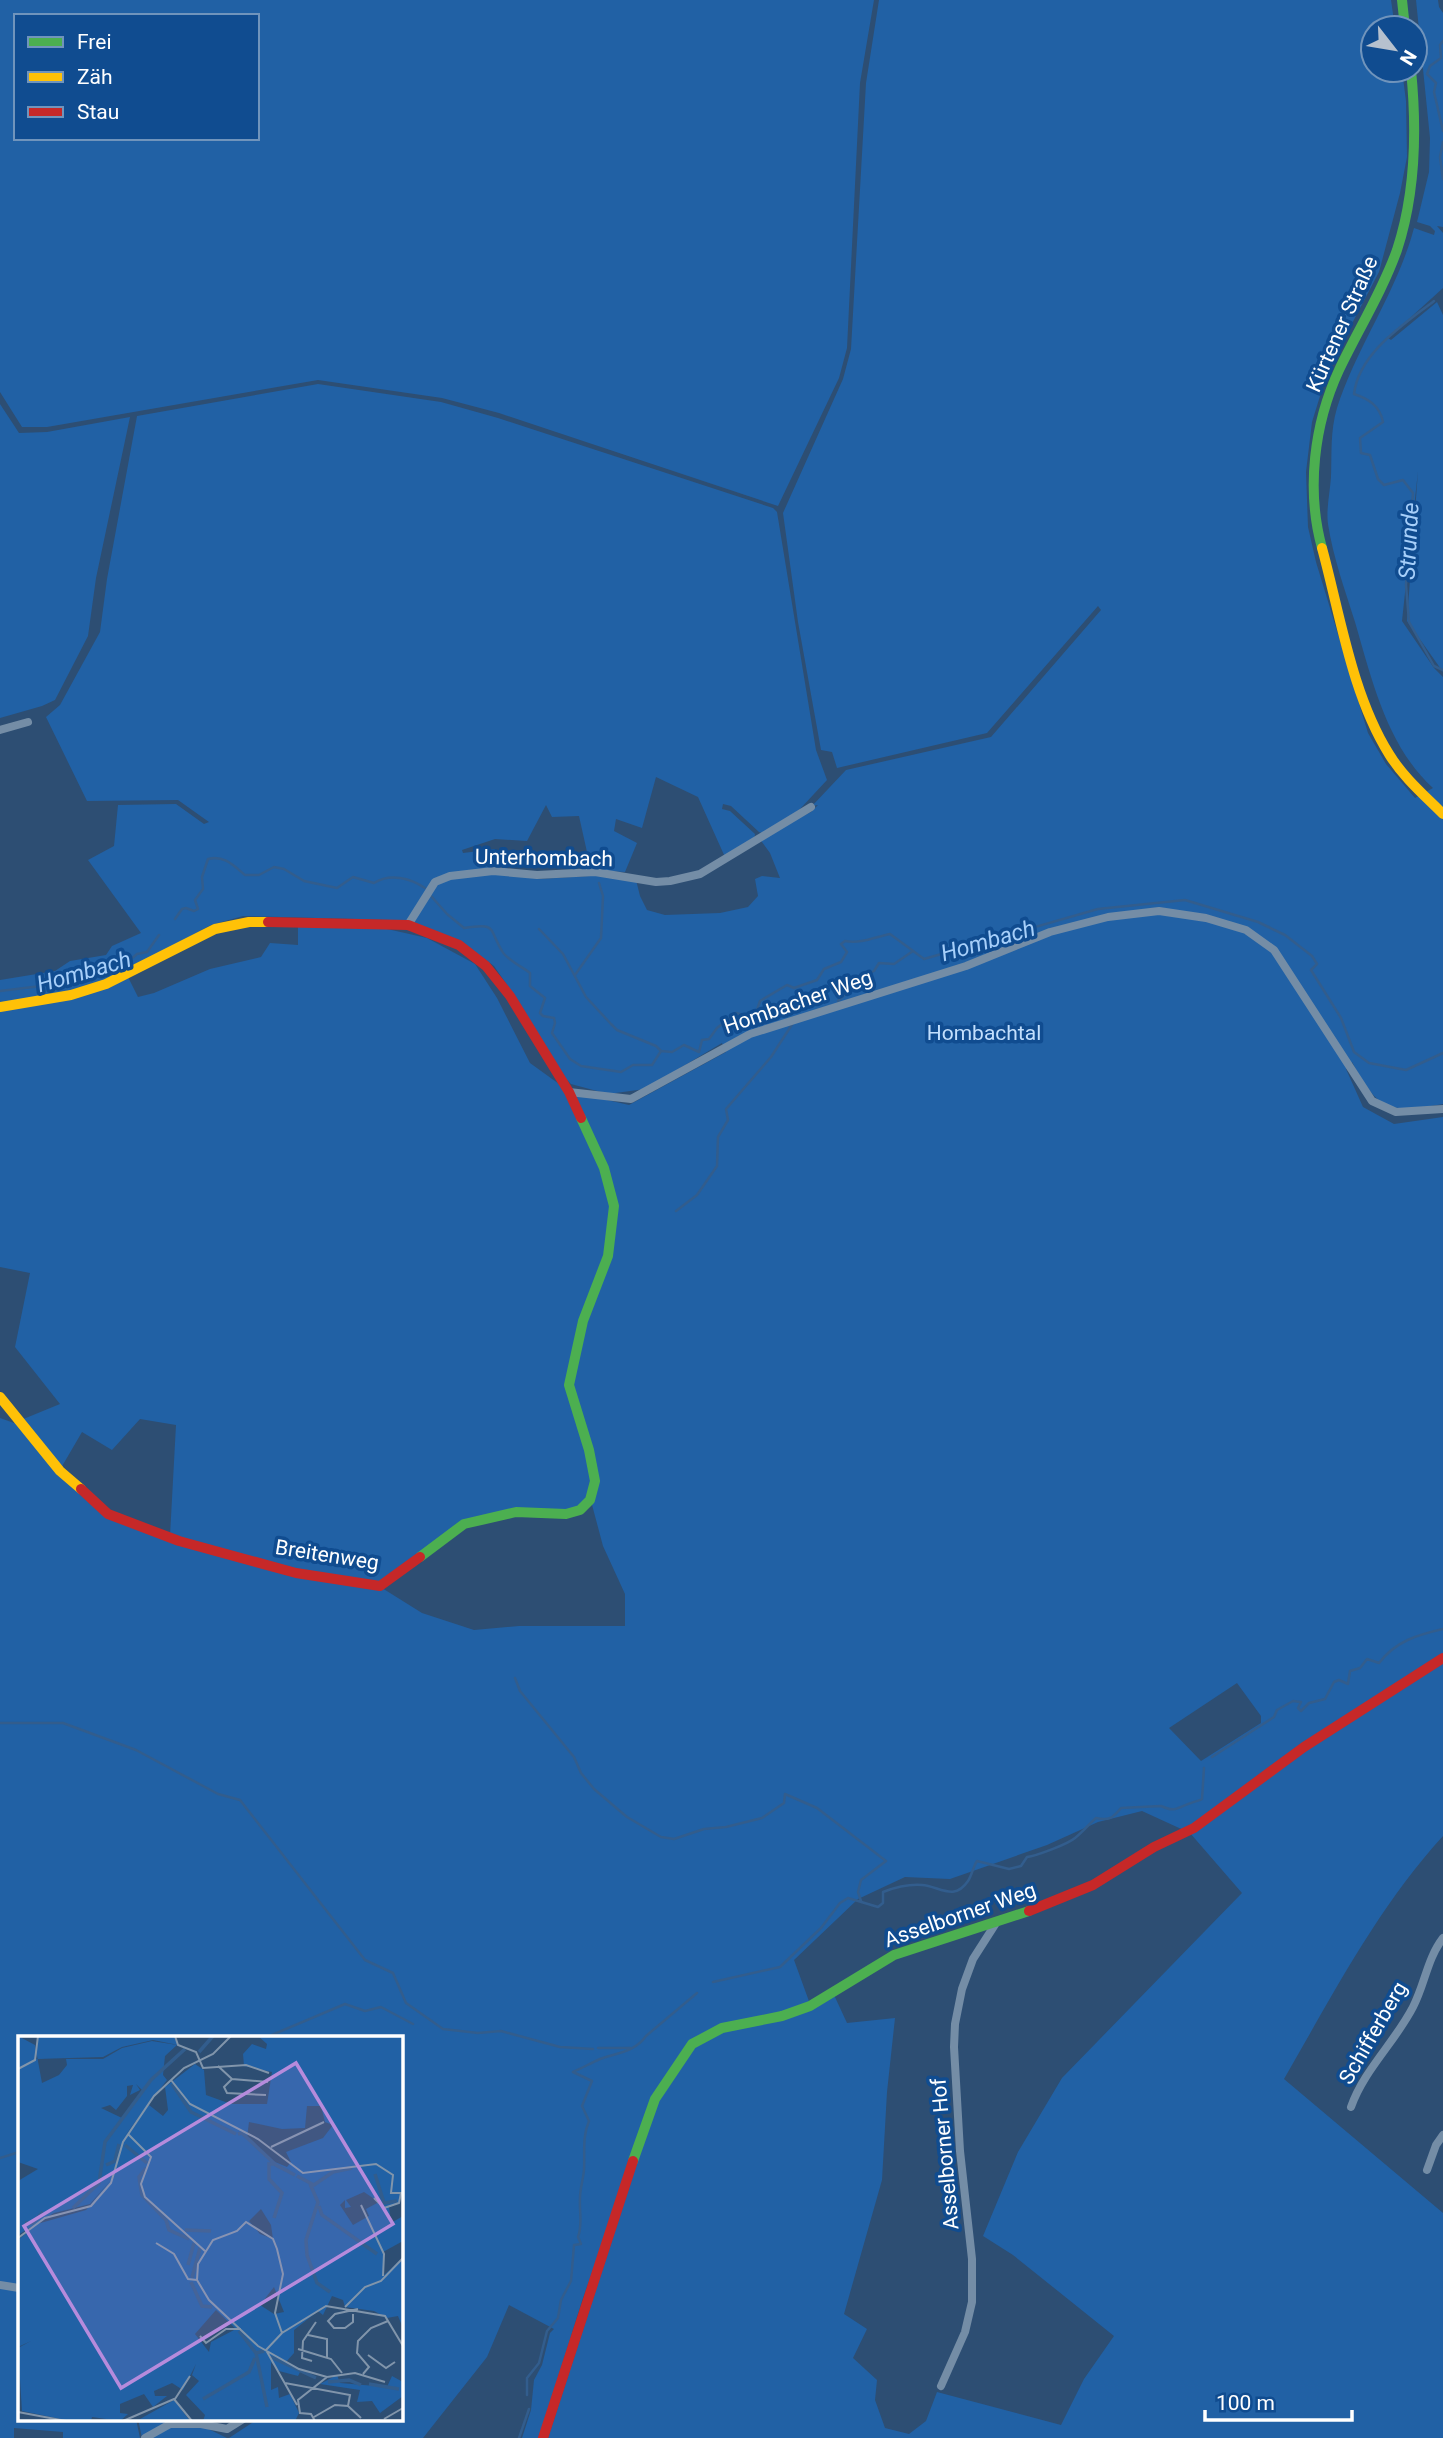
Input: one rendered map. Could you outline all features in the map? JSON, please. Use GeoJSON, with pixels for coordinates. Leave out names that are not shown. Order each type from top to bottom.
{"type":"FeatureCollection","features":[{"type":"Feature","properties":{"kind":"street","name":"Kürtener Straße"},"geometry":{"type":"LineString","coordinates":[[1412,84],[1416,124],[1414,171],[1405,223],[1388,272],[1333,382],[1324,411],[1315,480],[1316,522],[1347,643],[1382,743],[1413,784],[1443,814]]}},
{"type":"Feature","properties":{"kind":"street"},"geometry":{"type":"LineString","coordinates":[[0,730],[28,722]]}},
{"type":"Feature","properties":{"kind":"street","name":"Unterhombach"},"geometry":{"type":"LineString","coordinates":[[408,925],[435,882],[450,876],[493,871],[537,875],[594,872],[656,882],[670,881],[700,874],[811,807]]}},
{"type":"Feature","properties":{"kind":"street","name":"Hombacher Weg"},"geometry":{"type":"LineString","coordinates":[[569,1092],[631,1099],[750,1034],[966,966],[1050,932],[1108,917],[1159,911],[1182,913],[1225,923],[1262,939],[1274,950],[1372,1101],[1396,1112],[1443,1109]]}},
{"type":"Feature","properties":{"kind":"street"},"geometry":{"type":"LineString","coordinates":[[0,1007],[71,995],[106,984],[215,929],[232,924],[261,922],[408,925],[459,945],[486,966],[510,996],[569,1092]]}},
{"type":"Feature","properties":{"kind":"street","name":"Breitenweg"},"geometry":{"type":"LineString","coordinates":[[0,1397],[60,1471],[108,1514],[179,1541],[296,1573],[380,1586],[464,1524],[516,1512],[566,1514],[580,1510],[590,1500],[595,1481],[589,1450],[569,1385],[583,1321],[608,1256],[614,1206],[604,1168],[569,1092]]}},
{"type":"Feature","properties":{"kind":"street","name":"Asselborner Weg"},"geometry":{"type":"LineString","coordinates":[[543,2438],[612,2222],[655,2099],[692,2044],[722,2028],[782,2016],[810,2006],[894,1955],[1045,1906],[1093,1885],[1154,1847],[1195,1828],[1304,1747],[1443,1658]]}},
{"type":"Feature","properties":{"kind":"street","name":"Asselborner Hof"},"geometry":{"type":"LineString","coordinates":[[941,2386],[965,2332],[972,2302],[972,2259],[960,2151],[954,2061],[955,2024],[962,1989],[973,1959],[996,1923]]}},
{"type":"Feature","properties":{"kind":"street","name":"Schifferberg"},"geometry":{"type":"LineString","coordinates":[[1351,2107],[1357,2089],[1388,2048],[1414,2006],[1434,1950],[1443,1938]]}},
{"type":"Feature","properties":{"kind":"street"},"geometry":{"type":"LineString","coordinates":[[1427,2170],[1436,2145],[1443,2135]]}},
{"type":"Feature","properties":{"kind":"street"},"geometry":{"type":"LineString","coordinates":[[0,2285],[18,2288]]}},
{"type":"Feature","properties":{"kind":"street"},"geometry":{"type":"LineString","coordinates":[[145,2438],[170,2424],[201,2424],[227,2429],[241,2420]]}},
{"type":"Feature","properties":{"kind":"green space"},"geometry":{"type":"Polygon","coordinates":[[[0,0],[874,0],[860,83],[847,348],[839,378],[778,506],[499,413],[442,398],[318,380],[47,427],[22,427],[0,392],[0,0]]]}},
{"type":"Feature","properties":{"kind":"green space","name":"Hombachtal"},"geometry":{"type":"Polygon","coordinates":[[[879,0],[1391,0],[1393,14],[1359,14],[1359,84],[1404,84],[1407,157],[1379,272],[1336,354],[1312,422],[1306,472],[1308,527],[1316,562],[1368,733],[1386,764],[1415,798],[1433,788],[1404,752],[1383,711],[1336,561],[1327,512],[1333,426],[1345,385],[1398,274],[1414,228],[1434,235],[1435,231],[1430,226],[1417,222],[1429,172],[1430,138],[1425,84],[1429,84],[1429,14],[1417,14],[1416,0],[1438,0],[1443,13],[1443,227],[1437,226],[1443,233],[1443,288],[1388,338],[1391,340],[1437,302],[1443,315],[1443,672],[1407,621],[1418,471],[1402,621],[1443,677],[1443,1104],[1409,1108],[1387,1105],[1370,1091],[1352,1062],[1346,1069],[1363,1107],[1394,1124],[1443,1117],[1443,1836],[1419,1863],[1377,1922],[1284,2079],[1443,2213],[1443,2438],[548,2438],[657,2101],[693,2046],[722,2030],[782,2018],[811,2008],[834,1995],[847,2023],[895,2018],[882,2180],[844,2314],[867,2329],[853,2358],[877,2380],[875,2400],[885,2428],[909,2434],[926,2421],[937,2392],[1061,2425],[1084,2379],[1114,2336],[1013,2255],[983,2236],[1018,2152],[1062,2078],[1242,1893],[1190,1833],[1142,1811],[1098,1822],[1047,1845],[950,1879],[905,1877],[858,1899],[794,1960],[810,2004],[780,2014],[723,2025],[690,2043],[653,2099],[582,2301],[539,2438],[522,2438],[531,2410],[534,2380],[542,2365],[550,2333],[554,2329],[509,2305],[487,2357],[423,2438],[229,2438],[256,2420],[402,2420],[402,2036],[18,2036],[18,2286],[0,2282],[0,1418],[14,1423],[18,1421],[58,1471],[107,1517],[179,1542],[295,1575],[382,1588],[422,1613],[474,1630],[519,1626],[625,1626],[625,1594],[603,1546],[591,1501],[597,1481],[571,1384],[586,1323],[610,1256],[617,1206],[606,1166],[572,1092],[629,1105],[726,1052],[722,1043],[645,1089],[608,1094],[571,1084],[552,1065],[518,1001],[494,966],[459,940],[422,926],[390,920],[243,916],[211,925],[106,981],[57,995],[0,1004],[0,980],[55,971],[70,961],[106,955],[112,946],[141,933],[88,860],[114,846],[118,805],[176,804],[204,824],[209,822],[178,800],[87,801],[46,717],[60,705],[100,632],[137,416],[318,384],[441,402],[773,508],[777,512],[816,750],[827,780],[800,809],[765,834],[759,832],[731,806],[723,804],[722,809],[730,811],[755,834],[754,840],[725,857],[698,797],[656,777],[642,828],[616,819],[614,831],[637,843],[625,872],[591,870],[579,816],[552,817],[546,805],[527,841],[495,839],[462,850],[463,853],[495,849],[497,871],[513,871],[513,874],[516,872],[540,879],[601,873],[636,880],[647,910],[665,915],[720,913],[748,907],[758,896],[755,879],[762,876],[780,878],[770,853],[759,838],[811,812],[818,805],[812,806],[846,770],[991,737],[1101,610],[1098,606],[987,733],[837,768],[832,752],[821,750],[798,622],[783,513],[843,379],[851,349],[866,83],[879,0]],[[1237,1683],[1169,1728],[1201,1761],[1261,1723],[1261,1716],[1237,1683]]]}},
{"type":"Feature","properties":{"kind":"green space"},"geometry":{"type":"Polygon","coordinates":[[[0,404],[19,433],[47,432],[130,417],[96,578],[88,636],[55,700],[0,718],[0,404]]]}},
{"type":"Feature","properties":{"kind":"green space"},"geometry":{"type":"Polygon","coordinates":[[[298,926],[374,926],[427,938],[475,964],[497,998],[530,1063],[566,1089],[602,1169],[610,1205],[605,1255],[566,1385],[594,1481],[580,1509],[516,1511],[464,1522],[381,1584],[296,1571],[170,1536],[176,1425],[140,1419],[112,1450],[82,1432],[61,1468],[21,1420],[60,1404],[15,1347],[30,1273],[0,1267],[0,1011],[128,977],[138,997],[154,993],[210,969],[261,957],[270,943],[298,945],[298,926]]]}},
{"type":"Feature","properties":{"kind":"green space"},"geometry":{"type":"Polygon","coordinates":[[[0,2286],[18,2290],[18,2420],[136,2420],[140,2438],[63,2438],[63,2432],[14,2428],[14,2438],[0,2438],[0,2286]]]}},
{"type":"Feature","properties":{"kind":"green space"},"geometry":{"type":"Polygon","coordinates":[[[138,2420],[200,2420],[200,2423],[169,2423],[142,2438],[138,2420]]]}},
{"type":"Feature","properties":{"kind":"green space"},"geometry":{"type":"Polygon","coordinates":[[[170,2425],[200,2425],[227,2438],[148,2438],[170,2425]]]}},
{"type":"Feature","properties":{"kind":"waterway"},"geometry":{"type":"LineString","coordinates":[[1443,41],[1440,45],[1441,58],[1430,66],[1427,74],[1436,83],[1434,92],[1443,131]]}},
{"type":"Feature","properties":{"kind":"waterway"},"geometry":{"type":"LineString","coordinates":[[1443,142],[1440,157],[1443,179]]}},
{"type":"Feature","properties":{"kind":"waterway","name":"Strunde"},"geometry":{"type":"LineString","coordinates":[[1434,301],[1396,330],[1373,353],[1364,366],[1354,394],[1373,404],[1383,422],[1360,438],[1361,453],[1370,455],[1378,479],[1384,485],[1403,480],[1413,493],[1406,585],[1409,622],[1434,666],[1443,670]]}},
{"type":"Feature","properties":{"kind":"waterway","name":"Hombach"},"geometry":{"type":"LineString","coordinates":[[175,919],[182,909],[198,909],[195,900],[203,889],[202,877],[208,859],[214,858],[228,862],[245,875],[259,875],[274,867],[284,869],[304,881],[337,888],[353,877],[374,883],[387,878],[400,878],[425,888]]}},
{"type":"Feature","properties":{"kind":"waterway"},"geometry":{"type":"LineString","coordinates":[[575,975],[601,938],[603,896],[599,883]]}},
{"type":"Feature","properties":{"kind":"waterway","name":"Hombach"},"geometry":{"type":"LineString","coordinates":[[431,896],[464,928],[482,926],[490,929],[504,954],[530,973],[530,986],[545,998],[540,1013],[554,1018],[552,1033],[570,1059],[581,1066],[621,1072],[633,1065],[652,1065],[661,1051],[672,1052],[684,1045],[699,1052],[702,1040],[709,1039],[717,1028],[736,1013],[754,1019],[760,1001],[787,985],[794,988],[817,980],[824,969],[841,962],[847,952],[841,944],[845,941],[862,941],[890,934],[924,959],[1098,909],[1185,900],[1258,922],[1285,935],[1312,956],[1317,964],[1311,970],[1341,1018],[1354,1052],[1369,1063],[1406,1070],[1443,1053]]}},
{"type":"Feature","properties":{"kind":"waterway"},"geometry":{"type":"LineString","coordinates":[[539,929],[563,954],[586,997],[617,1030],[656,1046],[661,1051]]}},
{"type":"Feature","properties":{"kind":"waterway","name":"Hombach"},"geometry":{"type":"LineString","coordinates":[[0,991],[41,986],[63,976],[82,974],[93,965],[129,961],[137,954],[147,952],[159,935]]}},
{"type":"Feature","properties":{"kind":"waterway"},"geometry":{"type":"LineString","coordinates":[[838,1001],[864,976],[874,971],[879,963],[894,964],[913,951]]}},
{"type":"Feature","properties":{"kind":"waterway"},"geometry":{"type":"LineString","coordinates":[[676,1211],[697,1195],[717,1166],[718,1137],[728,1120],[726,1109],[771,1057],[793,1023]]}},
{"type":"Feature","properties":{"kind":"waterway"},"geometry":{"type":"LineString","coordinates":[[1212,1757],[1274,1717],[1277,1710],[1293,1701],[1301,1702],[1298,1708],[1301,1711],[1309,1703],[1325,1699],[1334,1682],[1339,1680],[1348,1684],[1350,1671],[1360,1668],[1367,1659],[1379,1663],[1393,1649],[1408,1640],[1443,1629]]}},
{"type":"Feature","properties":{"kind":"waterway"},"geometry":{"type":"LineString","coordinates":[[515,1678],[520,1691],[574,1757],[581,1773],[594,1789],[627,1817],[661,1837],[674,1839],[704,1829],[726,1827],[762,1818],[784,1803],[785,1794],[817,1808],[886,1861],[861,1880],[858,1892],[861,1901]]}},
{"type":"Feature","properties":{"kind":"waterway"},"geometry":{"type":"LineString","coordinates":[[0,1723],[63,1723],[136,1750],[218,1794],[240,1800],[365,1960],[393,1973],[406,2003],[443,2029],[478,2033],[501,2031],[560,2047],[593,2049]]}},
{"type":"Feature","properties":{"kind":"waterway"},"geometry":{"type":"LineString","coordinates":[[713,1982],[780,1967],[821,1928],[840,1903],[848,1898],[878,1907],[883,1903],[883,1892],[902,1886],[922,1885],[957,1891],[968,1881],[977,1861],[1009,1869],[1021,1866],[1027,1857],[1066,1843],[1078,1836],[1096,1818],[1110,1818],[1121,1808],[1161,1806],[1174,1809],[1201,1800],[1204,1768]]}},
{"type":"Feature","properties":{"kind":"waterway"},"geometry":{"type":"LineString","coordinates":[[527,2395],[527,2378],[539,2363],[547,2331],[558,2318],[561,2300],[571,2281],[574,2245],[581,2244],[578,2237],[581,2222],[580,2195],[589,2121],[582,2106],[592,2081],[573,2072],[637,2046],[697,1993]]}},
{"type":"Feature","properties":{"kind":"waterway"},"geometry":{"type":"LineString","coordinates":[[269,2036],[345,2004],[365,2011],[381,2007],[413,2024]]}},
{"type":"Feature","properties":{"kind":"waterway"},"geometry":{"type":"LineString","coordinates":[[598,2048],[630,2048]]}},
{"type":"Feature","properties":{"kind":"waterway"},"geometry":{"type":"LineString","coordinates":[[0,2158],[18,2152]]}},
{"type":"Feature","properties":{"kind":"waterway"},"geometry":{"type":"LineString","coordinates":[[519,2438],[529,2409]]}},
{"type":"Feature","properties":{"kind":"traffic: fast"},"geometry":{"type":"LineString","coordinates":[[1402,0],[1404,14]]}},
{"type":"Feature","properties":{"kind":"traffic: fast"},"geometry":{"type":"LineString","coordinates":[[1322,548],[1314,503],[1318,435],[1330,391],[1384,281],[1403,228],[1413,161],[1412,84]]}},
{"type":"Feature","properties":{"kind":"traffic: fast"},"geometry":{"type":"LineString","coordinates":[[420,1557],[464,1524],[516,1512],[566,1514],[580,1510],[590,1500],[595,1481],[589,1450],[569,1385],[583,1321],[608,1256],[614,1206],[604,1168],[581,1118]]}},
{"type":"Feature","properties":{"kind":"traffic: fast"},"geometry":{"type":"LineString","coordinates":[[633,2161],[655,2099],[692,2044],[722,2028],[782,2016],[810,2006],[894,1955],[1029,1911]]}},
{"type":"Feature","properties":{"kind":"traffic: slow"},"geometry":{"type":"LineString","coordinates":[[1322,548],[1348,654],[1376,731],[1401,770],[1443,814]]}},
{"type":"Feature","properties":{"kind":"traffic: slow"},"geometry":{"type":"LineString","coordinates":[[0,1007],[71,995],[106,984],[215,929],[249,922],[268,922]]}},
{"type":"Feature","properties":{"kind":"traffic: slow"},"geometry":{"type":"LineString","coordinates":[[0,1397],[60,1471],[81,1489]]}},
{"type":"Feature","properties":{"kind":"traffic: jam"},"geometry":{"type":"LineString","coordinates":[[268,922],[408,925],[459,945],[486,966],[510,996],[569,1092],[581,1118]]}},
{"type":"Feature","properties":{"kind":"traffic: jam"},"geometry":{"type":"LineString","coordinates":[[81,1489],[108,1514],[179,1541],[296,1573],[380,1586],[420,1557]]}},
{"type":"Feature","properties":{"kind":"traffic: jam"},"geometry":{"type":"LineString","coordinates":[[1029,1911],[1093,1885],[1154,1847],[1194,1828],[1304,1747],[1443,1658]]}},
{"type":"Feature","properties":{"kind":"traffic: jam"},"geometry":{"type":"LineString","coordinates":[[543,2438],[633,2161]]}}]}
